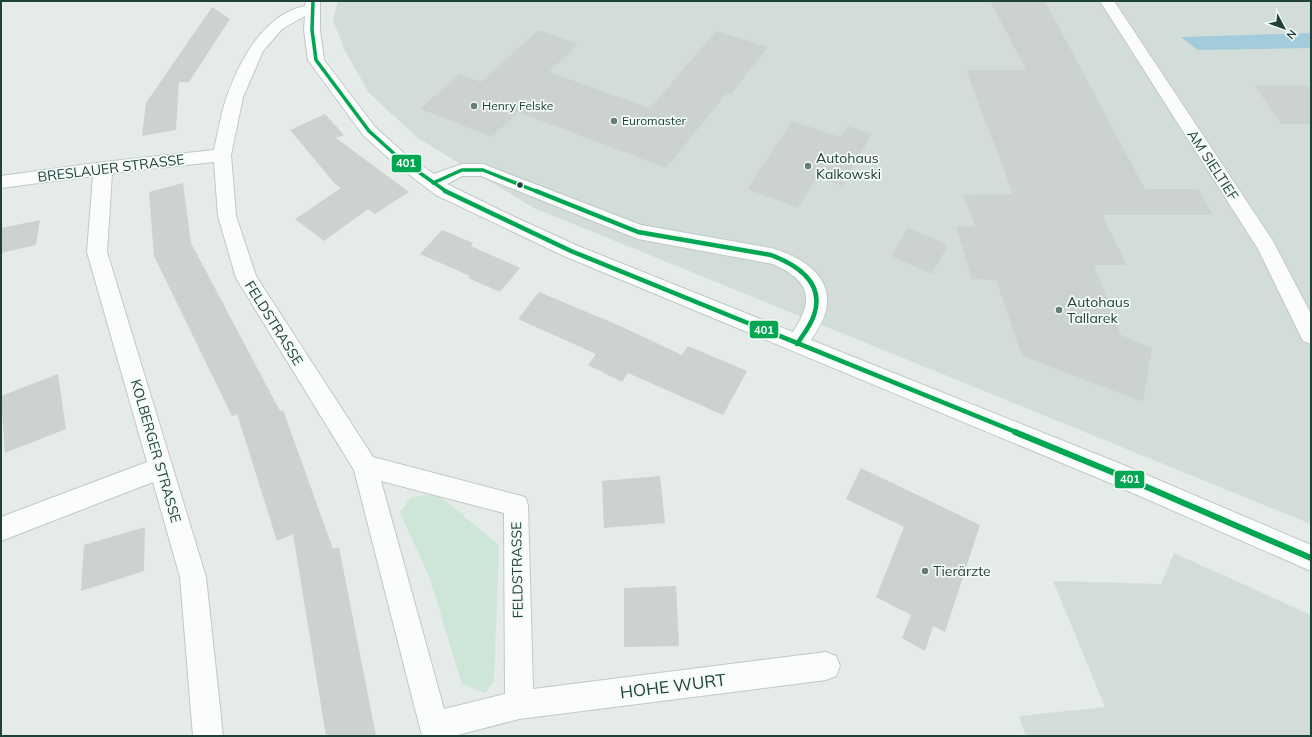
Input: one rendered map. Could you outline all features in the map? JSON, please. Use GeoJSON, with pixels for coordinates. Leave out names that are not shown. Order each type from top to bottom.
{"type":"FeatureCollection","features":[{"type":"Feature","properties":{"kind":"street","name":"AM SIELTIEF"},"geometry":{"type":"LineString","coordinates":[[1107,1],[1266,246],[1311,335]]}},
{"type":"Feature","properties":{"kind":"street","name":"FELDSTRASSE"},"geometry":{"type":"LineString","coordinates":[[313,5],[277,26],[256,50],[235,97],[222,155],[227,216],[246,278],[365,466],[437,731],[519,705],[516,505],[365,466]]}},
{"type":"Feature","properties":{"kind":"street"},"geometry":{"type":"LineString","coordinates":[[313,5],[312,30],[316,60],[369,131],[400,159],[443,190],[571,251],[1112,472],[1311,558]]}},
{"type":"Feature","properties":{"kind":"street","name":"BRESLAUER STRASSE"},"geometry":{"type":"LineString","coordinates":[[1,182],[103,168],[222,155]]}},
{"type":"Feature","properties":{"kind":"street","name":"KOLBERGER STRASSE"},"geometry":{"type":"LineString","coordinates":[[103,168],[97,252],[193,577],[208,736]]}},
{"type":"Feature","properties":{"kind":"street"},"geometry":{"type":"LineString","coordinates":[[433,183],[457,170],[469,168],[483,170],[638,232],[771,255],[785,260],[801,270],[815,284],[819,297],[816,311],[797,344]]}},
{"type":"Feature","properties":{"kind":"street"},"geometry":{"type":"LineString","coordinates":[[1,528],[160,468]]}},
{"type":"Feature","properties":{"kind":"street","name":"HOHE WURT"},"geometry":{"type":"LineString","coordinates":[[519,705],[826,666]]}},
{"type":"Feature","properties":{"kind":"shaded area"},"geometry":{"type":"Polygon","coordinates":[[[338,1],[1311,1],[1311,524],[534,208],[419,139],[369,93],[345,51],[333,20],[338,1]]]}},
{"type":"Feature","properties":{"kind":"shaded area"},"geometry":{"type":"Polygon","coordinates":[[[1174,553],[1311,615],[1311,736],[1026,736],[1019,716],[1105,707],[1053,581],[1161,584],[1174,553]]]}},
{"type":"Feature","properties":{"kind":"green space"},"geometry":{"type":"Polygon","coordinates":[[[437,494],[499,545],[494,681],[485,693],[462,684],[430,579],[400,512],[411,497],[437,494]]]}},
{"type":"Feature","properties":{"kind":"water"},"geometry":{"type":"Polygon","coordinates":[[[1311,33],[1311,48],[1198,50],[1181,37],[1311,33]]]}},
{"type":"Feature","properties":{"kind":"building"},"geometry":{"type":"Polygon","coordinates":[[[990,1],[1045,1],[1145,189],[1198,189],[1213,215],[1102,215],[1127,265],[1094,265],[1121,335],[1152,348],[1143,402],[1022,356],[996,280],[972,279],[956,227],[975,226],[963,195],[1013,194],[966,70],[1026,70],[990,1]]]}},
{"type":"Feature","properties":{"kind":"building"},"geometry":{"type":"Polygon","coordinates":[[[212,7],[230,19],[189,82],[179,82],[176,130],[142,136],[146,103],[212,7]]]}},
{"type":"Feature","properties":{"kind":"building"},"geometry":{"type":"Polygon","coordinates":[[[538,30],[578,44],[549,72],[650,108],[716,31],[768,47],[731,94],[727,93],[666,168],[518,112],[492,137],[420,109],[459,74],[481,82],[538,30]]]}},
{"type":"Feature","properties":{"kind":"building"},"geometry":{"type":"Polygon","coordinates":[[[1254,85],[1311,86],[1311,124],[1281,124],[1254,85]]]}},
{"type":"Feature","properties":{"kind":"building"},"geometry":{"type":"Polygon","coordinates":[[[325,114],[344,135],[336,138],[409,192],[375,214],[368,209],[324,241],[295,219],[341,188],[334,183],[290,130],[325,114]]]}},
{"type":"Feature","properties":{"kind":"building","name":"Autohaus Kalkowski"},"geometry":{"type":"Polygon","coordinates":[[[792,121],[840,137],[847,126],[872,134],[842,186],[817,177],[798,208],[747,189],[792,121]]]}},
{"type":"Feature","properties":{"kind":"building"},"geometry":{"type":"Polygon","coordinates":[[[183,183],[191,243],[280,411],[283,410],[333,549],[339,547],[376,736],[326,736],[293,534],[277,541],[237,414],[232,416],[154,256],[149,192],[183,183]]]}},
{"type":"Feature","properties":{"kind":"building"},"geometry":{"type":"Polygon","coordinates":[[[40,220],[36,245],[1,253],[1,228],[40,220]]]}},
{"type":"Feature","properties":{"kind":"building"},"geometry":{"type":"Polygon","coordinates":[[[908,228],[948,245],[932,274],[891,256],[908,228]]]}},
{"type":"Feature","properties":{"kind":"building"},"geometry":{"type":"Polygon","coordinates":[[[442,230],[473,243],[471,246],[520,268],[500,292],[468,278],[470,276],[420,254],[442,230]]]}},
{"type":"Feature","properties":{"kind":"building"},"geometry":{"type":"Polygon","coordinates":[[[539,292],[618,325],[682,355],[688,346],[747,371],[723,415],[628,373],[622,382],[588,365],[596,354],[518,319],[539,292]]]}},
{"type":"Feature","properties":{"kind":"building"},"geometry":{"type":"Polygon","coordinates":[[[58,374],[66,429],[5,453],[1,396],[58,374]]]}},
{"type":"Feature","properties":{"kind":"building","name":"Tierärzte"},"geometry":{"type":"Polygon","coordinates":[[[861,468],[980,525],[945,632],[933,626],[925,651],[902,638],[911,615],[876,597],[904,527],[846,499],[861,468]]]}},
{"type":"Feature","properties":{"kind":"building"},"geometry":{"type":"Polygon","coordinates":[[[660,476],[665,523],[604,528],[602,481],[660,476]]]}},
{"type":"Feature","properties":{"kind":"building"},"geometry":{"type":"Polygon","coordinates":[[[145,527],[144,571],[81,591],[84,545],[145,527]]]}},
{"type":"Feature","properties":{"kind":"building"},"geometry":{"type":"Polygon","coordinates":[[[676,586],[679,646],[624,647],[624,588],[676,586]]]}},
{"type":"Feature","properties":{"kind":"transit line","name":"401"},"geometry":{"type":"LineString","coordinates":[[313,1],[312,30],[316,60],[369,131],[400,159],[443,190],[571,251],[1112,472],[1311,558]]}},
{"type":"Feature","properties":{"kind":"transit line","name":"401"},"geometry":{"type":"LineString","coordinates":[[433,183],[462,170],[483,170],[638,232],[771,255],[781,259],[807,276],[813,284],[816,293],[817,304],[814,315],[797,344]]}},
{"type":"Feature","properties":{"kind":"place","name":"Henry Felske"},"geometry":{"type":"Point","coordinates":[474,106]}},
{"type":"Feature","properties":{"kind":"place","name":"Euromaster"},"geometry":{"type":"Point","coordinates":[614,121]}},
{"type":"Feature","properties":{"kind":"place","name":"Autohaus Kalkowski"},"geometry":{"type":"Point","coordinates":[808,166]}},
{"type":"Feature","properties":{"kind":"place","name":"Autohaus Tallarek"},"geometry":{"type":"Point","coordinates":[1059,310]}},
{"type":"Feature","properties":{"kind":"place","name":"Tierärzte"},"geometry":{"type":"Point","coordinates":[925,571]}}]}
